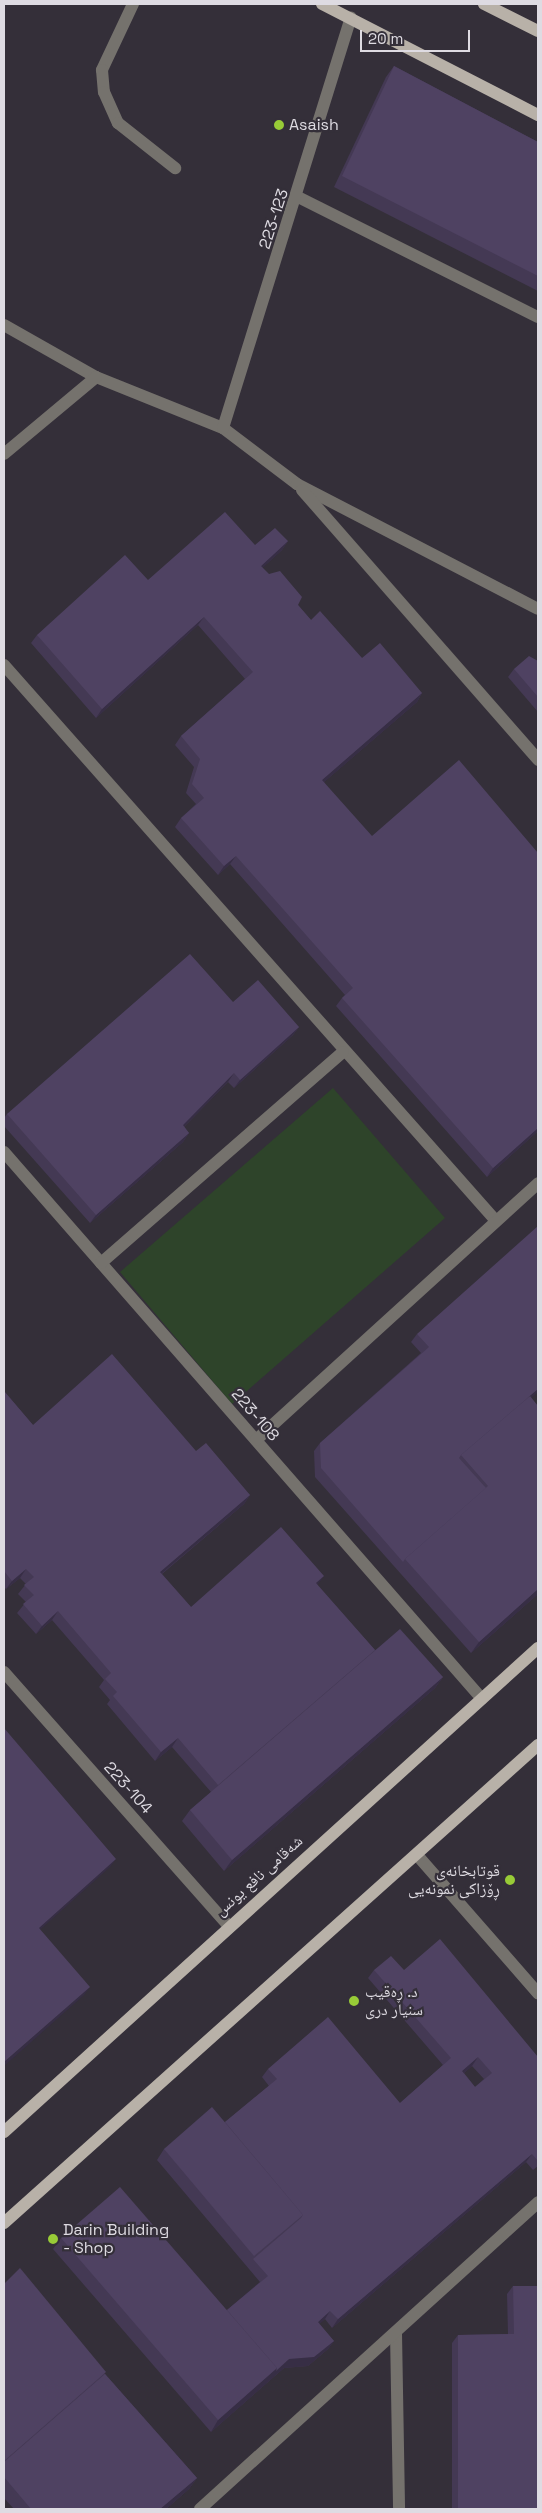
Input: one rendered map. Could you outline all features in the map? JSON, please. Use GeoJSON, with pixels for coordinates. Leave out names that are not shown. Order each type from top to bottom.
{"type":"FeatureCollection","features":[{"type":"Feature","properties":{"kind":"main road"},"geometry":{"type":"LineString","coordinates":[[322,4],[538,115]]}},
{"type":"Feature","properties":{"kind":"main road"},"geometry":{"type":"LineString","coordinates":[[484,4],[538,31]]}},
{"type":"Feature","properties":{"kind":"main road","name":"شەقامی نافع یونس"},"geometry":{"type":"LineString","coordinates":[[4,2132],[228,1925],[538,1648]]}},
{"type":"Feature","properties":{"kind":"main road"},"geometry":{"type":"LineString","coordinates":[[4,2222],[538,1745]]}},
{"type":"Feature","properties":{"kind":"street"},"geometry":{"type":"LineString","coordinates":[[133,4],[102,70],[104,92],[118,123],[175,168]]}},
{"type":"Feature","properties":{"kind":"street","name":"223-123"},"geometry":{"type":"LineString","coordinates":[[223,428],[298,196],[351,18]]}},
{"type":"Feature","properties":{"kind":"street"},"geometry":{"type":"LineString","coordinates":[[298,196],[538,317]]}},
{"type":"Feature","properties":{"kind":"street"},"geometry":{"type":"LineString","coordinates":[[4,325],[96,377],[223,428],[297,484],[538,609]]}},
{"type":"Feature","properties":{"kind":"street"},"geometry":{"type":"LineString","coordinates":[[4,453],[96,377]]}},
{"type":"Feature","properties":{"kind":"street"},"geometry":{"type":"LineString","coordinates":[[297,484],[538,760]]}},
{"type":"Feature","properties":{"kind":"street"},"geometry":{"type":"LineString","coordinates":[[4,665],[343,1052],[496,1221]]}},
{"type":"Feature","properties":{"kind":"street"},"geometry":{"type":"LineString","coordinates":[[101,1263],[343,1052]]}},
{"type":"Feature","properties":{"kind":"street","name":"223-108"},"geometry":{"type":"LineString","coordinates":[[4,1152],[482,1699]]}},
{"type":"Feature","properties":{"kind":"street"},"geometry":{"type":"LineString","coordinates":[[256,1440],[538,1183]]}},
{"type":"Feature","properties":{"kind":"street","name":"223-104"},"geometry":{"type":"LineString","coordinates":[[4,1672],[228,1925]]}},
{"type":"Feature","properties":{"kind":"street"},"geometry":{"type":"LineString","coordinates":[[417,1855],[538,1993]]}},
{"type":"Feature","properties":{"kind":"street"},"geometry":{"type":"LineString","coordinates":[[200,2509],[538,2202]]}},
{"type":"Feature","properties":{"kind":"street"},"geometry":{"type":"LineString","coordinates":[[396,2333],[399,2509]]}},
{"type":"Feature","properties":{"kind":"green space"},"geometry":{"type":"Polygon","coordinates":[[[333,1088],[445,1218],[232,1404],[120,1272],[333,1088]]]}},
{"type":"Feature","properties":{"kind":"building"},"geometry":{"type":"Polygon","coordinates":[[[394,66],[538,142],[538,276],[342,176],[394,66]]]}},
{"type":"Feature","properties":{"kind":"building"},"geometry":{"type":"Polygon","coordinates":[[[225,512],[255,545],[275,528],[288,541],[261,566],[269,574],[280,571],[302,597],[298,605],[311,620],[320,611],[362,658],[380,643],[422,693],[322,780],[372,836],[459,760],[538,853],[538,1128],[493,1168],[342,998],[353,988],[236,856],[224,866],[181,818],[204,798],[192,784],[200,759],[181,736],[253,672],[204,617],[102,709],[37,635],[125,555],[148,580],[225,512]]]}},
{"type":"Feature","properties":{"kind":"building"},"geometry":{"type":"Polygon","coordinates":[[[529,656],[538,661],[538,697],[514,669],[529,656]]]}},
{"type":"Feature","properties":{"kind":"building"},"geometry":{"type":"Polygon","coordinates":[[[190,954],[233,1002],[258,980],[299,1027],[240,1080],[234,1073],[183,1125],[189,1133],[96,1215],[7,1114],[190,954]]]}},
{"type":"Feature","properties":{"kind":"building"},"geometry":{"type":"Polygon","coordinates":[[[538,1226],[538,1389],[461,1455],[459,1458],[486,1488],[403,1562],[321,1468],[320,1443],[429,1347],[417,1334],[538,1226]]]}},
{"type":"Feature","properties":{"kind":"building"},"geometry":{"type":"Polygon","coordinates":[[[112,1354],[196,1451],[206,1443],[250,1495],[160,1572],[191,1607],[281,1527],[324,1576],[316,1583],[375,1650],[218,1785],[178,1738],[161,1752],[113,1696],[117,1692],[105,1679],[111,1673],[58,1611],[42,1626],[23,1604],[34,1595],[24,1585],[34,1577],[26,1569],[12,1581],[4,1571],[4,1391],[33,1425],[112,1354]]]}},
{"type":"Feature","properties":{"kind":"building"},"geometry":{"type":"Polygon","coordinates":[[[530,1396],[538,1406],[538,1589],[479,1642],[405,1559],[488,1486],[461,1455],[530,1396]]]}},
{"type":"Feature","properties":{"kind":"building"},"geometry":{"type":"Polygon","coordinates":[[[400,1629],[443,1677],[232,1860],[190,1810],[400,1629]]]}},
{"type":"Feature","properties":{"kind":"building"},"geometry":{"type":"Polygon","coordinates":[[[4,1728],[116,1859],[39,1928],[90,1987],[4,2062],[4,1728]]]}},
{"type":"Feature","properties":{"kind":"building"},"geometry":{"type":"Polygon","coordinates":[[[440,1939],[538,2057],[538,2161],[532,2154],[338,2319],[330,2311],[318,2322],[334,2341],[314,2357],[289,2359],[276,2371],[277,2368],[227,2310],[268,2276],[253,2259],[303,2215],[225,2122],[277,2079],[268,2069],[328,2017],[400,2103],[451,2058],[374,1970],[391,1956],[404,1970],[440,1939]],[[478,2057],[462,2071],[475,2087],[492,2073],[478,2057]]]}},
{"type":"Feature","properties":{"kind":"building"},"geometry":{"type":"Polygon","coordinates":[[[212,2107],[303,2215],[254,2256],[164,2149],[212,2107]]]}},
{"type":"Feature","properties":{"kind":"building"},"geometry":{"type":"Polygon","coordinates":[[[120,2187],[277,2368],[218,2420],[61,2238],[120,2187]]]}},
{"type":"Feature","properties":{"kind":"building"},"geometry":{"type":"Polygon","coordinates":[[[20,2268],[106,2372],[4,2461],[4,2284],[20,2268]]]}},
{"type":"Feature","properties":{"kind":"building"},"geometry":{"type":"Polygon","coordinates":[[[513,2286],[538,2286],[538,2509],[458,2509],[458,2335],[514,2334],[513,2286]]]}},
{"type":"Feature","properties":{"kind":"building"},"geometry":{"type":"Polygon","coordinates":[[[105,2374],[197,2478],[160,2509],[31,2509],[4,2477],[4,2462],[105,2374]]]}},
{"type":"Feature","properties":{"kind":"place","name":"Asaish"},"geometry":{"type":"Point","coordinates":[279,125]}},
{"type":"Feature","properties":{"kind":"place","name":"قوتابخانەی ڕۆزاکی نمونەیی"},"geometry":{"type":"Point","coordinates":[510,1880]}},
{"type":"Feature","properties":{"kind":"place","name":"د. ڕەقیب سنیار دری"},"geometry":{"type":"Point","coordinates":[354,2001]}},
{"type":"Feature","properties":{"kind":"place","name":"Darin Building - Shop"},"geometry":{"type":"Point","coordinates":[53,2239]}}]}
